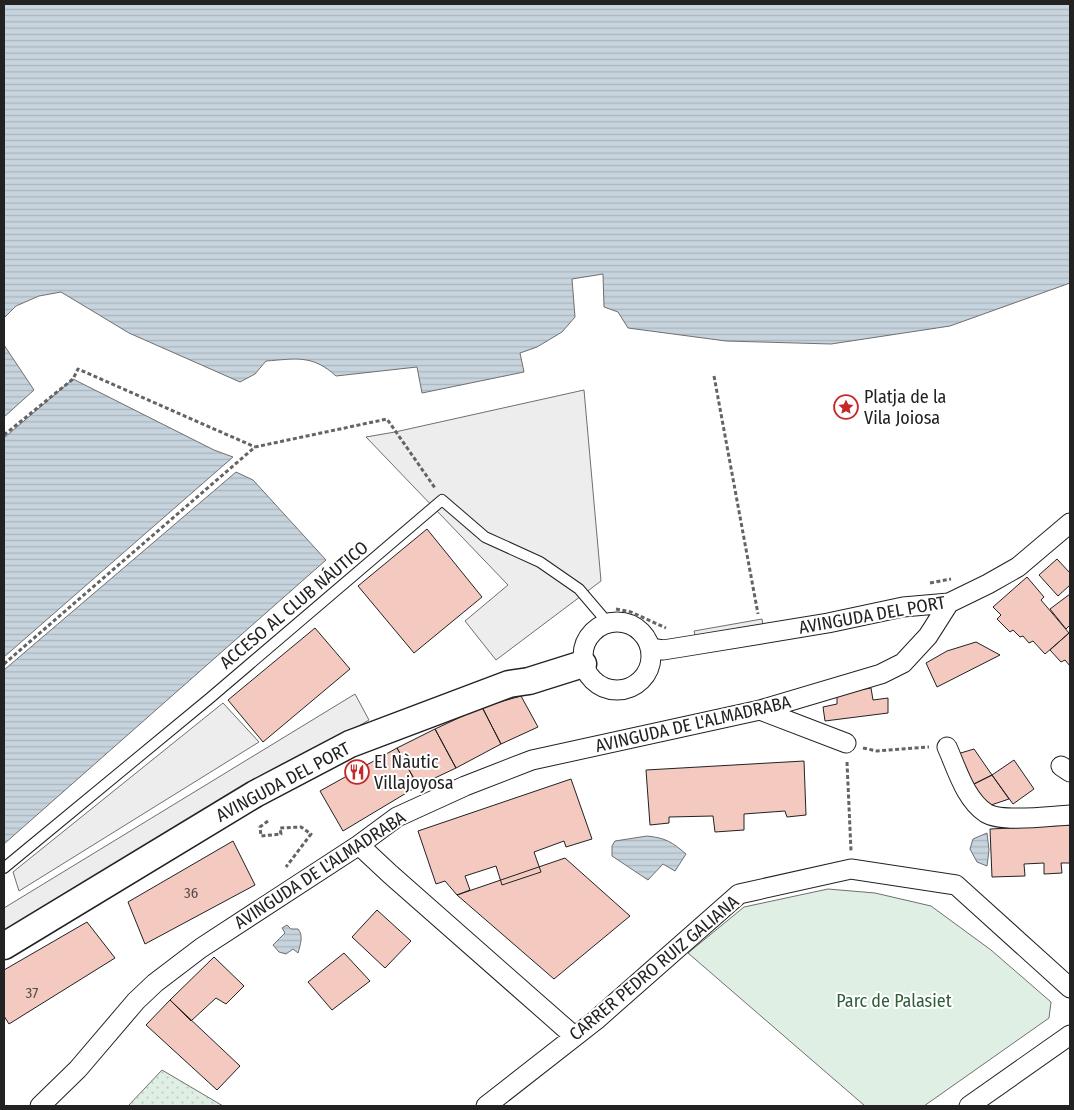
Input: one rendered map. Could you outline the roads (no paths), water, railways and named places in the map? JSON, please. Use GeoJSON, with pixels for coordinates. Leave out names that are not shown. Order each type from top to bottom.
{"type":"FeatureCollection","features":[{"type":"Feature","properties":{"kind":"street","name":"AVINGUDA DEL PORT"},"geometry":{"type":"LineString","coordinates":[[650,648],[663,650],[828,623],[903,607],[949,603],[1018,567],[1070,523]]}},
{"type":"Feature","properties":{"kind":"street","name":"AVINGUDA DE L'ALMADRABA"},"geometry":{"type":"LineString","coordinates":[[40,1106],[78,1069],[136,1001],[155,982],[201,948],[359,845],[397,817],[466,786],[532,760],[632,740],[760,710],[881,674],[903,663],[928,636],[949,603]]}},
{"type":"Feature","properties":{"kind":"street"},"geometry":{"type":"LineString","coordinates":[[612,616],[619,622],[634,627],[646,638],[650,648],[651,659],[649,669],[635,686],[625,690],[614,691],[604,688],[588,674],[583,664],[585,644],[590,634],[612,616]]}},
{"type":"Feature","properties":{"kind":"street","name":"AVINGUDA DEL PORT"},"geometry":{"type":"LineString","coordinates":[[4,946],[241,802],[350,744],[508,684],[529,681],[583,664]]}},
{"type":"Feature","properties":{"kind":"street"},"geometry":{"type":"LineString","coordinates":[[760,710],[846,743]]}},
{"type":"Feature","properties":{"kind":"street"},"geometry":{"type":"LineString","coordinates":[[947,747],[962,782],[975,803],[987,814],[1004,818],[1070,815]]}},
{"type":"Feature","properties":{"kind":"street"},"geometry":{"type":"LineString","coordinates":[[359,845],[574,1036]]}},
{"type":"Feature","properties":{"kind":"street","name":"CARRER PEDRO RUIZ GALIANA"},"geometry":{"type":"LineString","coordinates":[[486,1106],[596,1020],[739,894],[851,869],[956,885],[1070,988]]}},
{"type":"Feature","properties":{"kind":"street"},"geometry":{"type":"LineString","coordinates":[[969,1106],[1070,1035]]}},
{"type":"Feature","properties":{"kind":"lane","name":"ACCESO AL CLUB NÁUTICO"},"geometry":{"type":"LineString","coordinates":[[4,868],[210,698],[442,500],[484,537],[540,562],[579,589],[612,616]]}},
{"type":"Feature","properties":{"kind":"place","name":"Platja de la Vila Joiosa"},"geometry":{"type":"Point","coordinates":[846,407]}},
{"type":"Feature","properties":{"kind":"place","name":"El Nàutic Villajoyosa"},"geometry":{"type":"Point","coordinates":[357,772]}},
{"type":"Feature","properties":{"kind":"park label","name":"Parc de Palasiet"},"geometry":{"type":"Point","coordinates":[894,1001]}}]}
